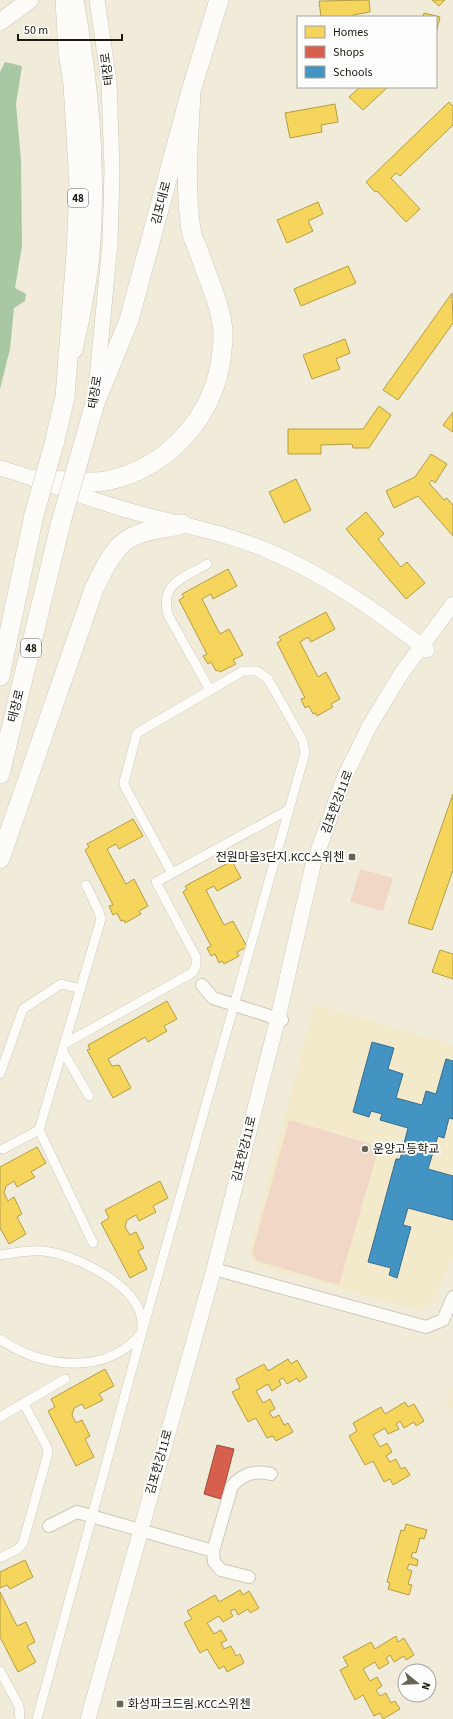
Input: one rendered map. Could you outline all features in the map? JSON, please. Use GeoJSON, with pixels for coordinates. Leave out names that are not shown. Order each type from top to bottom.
{"type":"FeatureCollection","features":[{"type":"Feature","properties":{"kind":"main road"},"geometry":{"type":"LineString","coordinates":[[0,22],[30,0]]}},
{"type":"Feature","properties":{"kind":"main road","name":"48"},"geometry":{"type":"LineString","coordinates":[[65,0],[68,50],[74,84],[79,186],[76,254],[65,397]]}},
{"type":"Feature","properties":{"kind":"main road","name":"김포대로"},"geometry":{"type":"LineString","coordinates":[[95,403],[129,320],[191,91],[219,0]]}},
{"type":"Feature","properties":{"kind":"main road"},"geometry":{"type":"LineString","coordinates":[[36,479],[104,482],[144,468],[168,453],[187,434],[201,415],[213,393],[221,364],[223,333],[216,303],[192,232],[188,200],[191,91]]}},
{"type":"Feature","properties":{"kind":"main road","name":"태장로"},"geometry":{"type":"LineString","coordinates":[[0,676],[34,515],[54,444],[65,397]]}},
{"type":"Feature","properties":{"kind":"main road","name":"태장로"},"geometry":{"type":"LineString","coordinates":[[0,774],[61,522],[95,403]]}},
{"type":"Feature","properties":{"kind":"main road"},"geometry":{"type":"LineString","coordinates":[[0,859],[94,588],[107,562],[121,545],[137,534],[182,524]]}},
{"type":"Feature","properties":{"kind":"street","name":"태장로"},"geometry":{"type":"LineString","coordinates":[[65,397],[81,323],[92,255],[94,178],[92,131],[82,34],[76,0]]}},
{"type":"Feature","properties":{"kind":"street","name":"태장로"},"geometry":{"type":"LineString","coordinates":[[95,403],[110,243],[112,170],[109,82],[97,0]]}},
{"type":"Feature","properties":{"kind":"street"},"geometry":{"type":"LineString","coordinates":[[0,468],[121,508],[232,537],[266,550],[298,564],[331,582],[360,601],[424,648]]}},
{"type":"Feature","properties":{"kind":"street"},"geometry":{"type":"LineString","coordinates":[[207,564],[172,585],[167,593],[166,604],[168,616],[210,690]]}},
{"type":"Feature","properties":{"kind":"street","name":"김포한강11로"},"geometry":{"type":"LineString","coordinates":[[424,648],[453,604]]}},
{"type":"Feature","properties":{"kind":"street","name":"김포한강11로"},"geometry":{"type":"LineString","coordinates":[[88,1719],[143,1531],[216,1270],[280,1019],[313,865],[345,776],[370,725],[401,674],[453,614]]}},
{"type":"Feature","properties":{"kind":"street"},"geometry":{"type":"LineString","coordinates":[[37,1719],[142,1332],[305,753],[305,747],[268,679],[257,671],[243,671],[137,733],[124,782],[125,788],[172,873]]}},
{"type":"Feature","properties":{"kind":"street"},"geometry":{"type":"LineString","coordinates":[[63,1047],[192,973],[196,966],[196,957],[156,882],[288,810]]}},
{"type":"Feature","properties":{"kind":"street"},"geometry":{"type":"LineString","coordinates":[[86,885],[100,912],[101,919],[39,1130],[93,1243]]}},
{"type":"Feature","properties":{"kind":"street"},"geometry":{"type":"LineString","coordinates":[[0,1074],[20,1014],[26,1005],[61,984],[81,989]]}},
{"type":"Feature","properties":{"kind":"street"},"geometry":{"type":"LineString","coordinates":[[202,985],[213,998],[234,1003],[280,1019]]}},
{"type":"Feature","properties":{"kind":"street"},"geometry":{"type":"LineString","coordinates":[[63,1047],[89,1096]]}},
{"type":"Feature","properties":{"kind":"street"},"geometry":{"type":"LineString","coordinates":[[3,1149],[39,1130]]}},
{"type":"Feature","properties":{"kind":"street"},"geometry":{"type":"LineString","coordinates":[[0,1255],[19,1252],[44,1251],[69,1258],[96,1269],[117,1284],[135,1304],[141,1316],[142,1332],[134,1342],[119,1353],[102,1359],[64,1363],[43,1360],[21,1351],[0,1339]]}},
{"type":"Feature","properties":{"kind":"street"},"geometry":{"type":"LineString","coordinates":[[216,1270],[426,1327],[443,1320],[453,1297]]}},
{"type":"Feature","properties":{"kind":"street"},"geometry":{"type":"LineString","coordinates":[[0,1417],[65,1379]]}},
{"type":"Feature","properties":{"kind":"street"},"geometry":{"type":"LineString","coordinates":[[0,1558],[18,1550],[23,1543],[48,1453],[47,1447],[24,1404]]}},
{"type":"Feature","properties":{"kind":"street"},"geometry":{"type":"LineString","coordinates":[[249,1577],[221,1570],[214,1562],[213,1551],[232,1486],[239,1479],[249,1473],[260,1471],[271,1474]]}},
{"type":"Feature","properties":{"kind":"street"},"geometry":{"type":"LineString","coordinates":[[49,1526],[77,1512],[213,1551]]}},
{"type":"Feature","properties":{"kind":"street","name":"김포한강11로"},"geometry":{"type":"LineString","coordinates":[[94,1719],[143,1531]]}},
{"type":"Feature","properties":{"kind":"street"},"geometry":{"type":"LineString","coordinates":[[0,1671],[19,1706],[20,1719]]}},
{"type":"Feature","properties":{"kind":"shaded area"},"geometry":{"type":"Polygon","coordinates":[[[5,62],[22,66],[16,104],[21,161],[22,246],[15,288],[26,294],[25,301],[14,308],[10,349],[0,389],[0,72],[5,62]]]}},
{"type":"Feature","properties":{"kind":"shaded area"},"geometry":{"type":"Polygon","coordinates":[[[360,869],[393,878],[383,911],[350,902],[360,869]]]}},
{"type":"Feature","properties":{"kind":"shaded area","name":"운양고등학교"},"geometry":{"type":"Polygon","coordinates":[[[314,1004],[453,1045],[453,1259],[433,1301],[419,1311],[255,1264],[249,1254],[314,1004]]]}},
{"type":"Feature","properties":{"kind":"shaded area"},"geometry":{"type":"Polygon","coordinates":[[[289,1120],[371,1144],[377,1154],[339,1285],[257,1261],[252,1253],[289,1120]]]}},
{"type":"Feature","properties":{"kind":"shaded area"},"geometry":{"type":"Polygon","coordinates":[[[453,1389],[453,1408],[445,1405],[453,1389]]]}},
{"type":"Feature","properties":{"kind":"building: Homes"},"geometry":{"type":"Polygon","coordinates":[[[369,0],[370,12],[354,16],[321,16],[319,1],[369,0]]]}},
{"type":"Feature","properties":{"kind":"building: Homes"},"geometry":{"type":"Polygon","coordinates":[[[432,0],[445,0],[439,6],[432,0]]]}},
{"type":"Feature","properties":{"kind":"building: Homes"},"geometry":{"type":"Polygon","coordinates":[[[424,13],[436,16],[423,16],[424,13]]]}},
{"type":"Feature","properties":{"kind":"building: Homes"},"geometry":{"type":"Polygon","coordinates":[[[437,16],[440,17],[437,29],[437,16]]]}},
{"type":"Feature","properties":{"kind":"building: Homes"},"geometry":{"type":"Polygon","coordinates":[[[359,88],[387,88],[363,110],[349,97],[359,88]]]}},
{"type":"Feature","properties":{"kind":"building: Homes"},"geometry":{"type":"Polygon","coordinates":[[[449,102],[453,106],[453,125],[400,176],[396,173],[391,178],[420,209],[406,222],[377,191],[375,192],[366,182],[449,102]]]}},
{"type":"Feature","properties":{"kind":"building: Homes"},"geometry":{"type":"Polygon","coordinates":[[[335,104],[338,122],[321,125],[322,132],[290,138],[285,113],[335,104]]]}},
{"type":"Feature","properties":{"kind":"building: Homes"},"geometry":{"type":"Polygon","coordinates":[[[318,202],[323,214],[308,221],[313,231],[287,243],[277,220],[318,202]]]}},
{"type":"Feature","properties":{"kind":"building: Homes"},"geometry":{"type":"Polygon","coordinates":[[[348,266],[356,283],[301,306],[294,289],[348,266]]]}},
{"type":"Feature","properties":{"kind":"building: Homes"},"geometry":{"type":"Polygon","coordinates":[[[452,293],[453,323],[398,400],[383,390],[452,293]]]}},
{"type":"Feature","properties":{"kind":"building: Homes"},"geometry":{"type":"Polygon","coordinates":[[[345,339],[350,353],[336,359],[340,369],[312,379],[303,355],[345,339]]]}},
{"type":"Feature","properties":{"kind":"building: Homes"},"geometry":{"type":"Polygon","coordinates":[[[379,406],[391,415],[369,448],[353,448],[352,444],[321,445],[321,454],[288,454],[288,429],[363,429],[379,406]]]}},
{"type":"Feature","properties":{"kind":"building: Homes"},"geometry":{"type":"Polygon","coordinates":[[[453,412],[453,432],[443,425],[453,412]]]}},
{"type":"Feature","properties":{"kind":"building: Homes"},"geometry":{"type":"Polygon","coordinates":[[[431,454],[447,464],[435,483],[432,480],[429,483],[444,500],[447,498],[453,505],[453,536],[418,496],[394,508],[386,491],[415,477],[431,454]]]}},
{"type":"Feature","properties":{"kind":"building: Homes"},"geometry":{"type":"Polygon","coordinates":[[[296,479],[311,510],[284,523],[269,492],[296,479]]]}},
{"type":"Feature","properties":{"kind":"building: Homes"},"geometry":{"type":"Polygon","coordinates":[[[366,512],[384,534],[378,539],[401,567],[407,562],[425,583],[406,599],[346,529],[366,512]]]}},
{"type":"Feature","properties":{"kind":"building: Homes"},"geometry":{"type":"Polygon","coordinates":[[[228,569],[237,586],[213,599],[211,594],[202,599],[220,634],[229,629],[243,655],[233,660],[236,664],[220,672],[218,670],[216,671],[211,662],[208,664],[203,656],[207,654],[179,600],[184,597],[182,594],[228,569]]]}},
{"type":"Feature","properties":{"kind":"building: Homes"},"geometry":{"type":"Polygon","coordinates":[[[326,612],[335,629],[311,642],[308,637],[300,642],[318,677],[326,672],[340,699],[331,704],[333,707],[317,716],[316,713],[313,714],[309,706],[305,708],[301,699],[305,698],[277,643],[281,640],[279,637],[326,612]]]}},
{"type":"Feature","properties":{"kind":"building: Homes"},"geometry":{"type":"Polygon","coordinates":[[[453,794],[453,870],[432,930],[408,923],[453,794]]]}},
{"type":"Feature","properties":{"kind":"building: Homes"},"geometry":{"type":"Polygon","coordinates":[[[133,819],[143,836],[119,849],[116,844],[107,849],[126,884],[134,879],[148,906],[139,911],[141,914],[125,923],[124,920],[121,921],[117,913],[113,915],[109,906],[113,905],[85,850],[89,847],[87,844],[133,819]]]}},
{"type":"Feature","properties":{"kind":"building: Homes"},"geometry":{"type":"Polygon","coordinates":[[[232,861],[241,878],[217,891],[214,886],[206,890],[224,925],[233,921],[247,947],[237,952],[239,956],[224,964],[222,961],[219,963],[215,954],[211,956],[207,948],[211,946],[183,892],[187,889],[185,886],[232,861]]]}},
{"type":"Feature","properties":{"kind":"building: Homes"},"geometry":{"type":"Polygon","coordinates":[[[440,950],[453,954],[453,979],[432,972],[440,950]]]}},
{"type":"Feature","properties":{"kind":"building: Homes"},"geometry":{"type":"Polygon","coordinates":[[[167,1001],[177,1019],[164,1026],[167,1031],[148,1042],[145,1037],[108,1059],[112,1066],[119,1065],[131,1088],[113,1098],[87,1050],[90,1049],[88,1045],[167,1001]]]}},
{"type":"Feature","properties":{"kind":"building: Homes"},"geometry":{"type":"Polygon","coordinates":[[[37,1147],[46,1163],[31,1172],[35,1177],[17,1187],[14,1181],[6,1186],[4,1193],[8,1201],[14,1197],[22,1214],[17,1217],[26,1234],[9,1244],[0,1228],[0,1167],[37,1147]]]}},
{"type":"Feature","properties":{"kind":"building: Homes"},"geometry":{"type":"Polygon","coordinates":[[[160,1181],[168,1198],[153,1206],[156,1212],[139,1221],[136,1215],[127,1220],[125,1227],[130,1235],[136,1232],[144,1248],[138,1251],[147,1269],[130,1278],[101,1223],[109,1218],[105,1210],[160,1181]]]}},
{"type":"Feature","properties":{"kind":"building: Homes"},"geometry":{"type":"Polygon","coordinates":[[[288,1359],[291,1364],[297,1360],[307,1377],[299,1382],[297,1378],[287,1384],[283,1378],[279,1380],[281,1385],[272,1391],[268,1384],[256,1391],[263,1403],[270,1399],[275,1409],[269,1412],[273,1418],[279,1415],[284,1425],[288,1423],[293,1432],[276,1441],[273,1436],[267,1438],[256,1418],[248,1422],[232,1392],[240,1388],[236,1379],[264,1364],[268,1371],[288,1359]]]}},
{"type":"Feature","properties":{"kind":"building: Homes"},"geometry":{"type":"Polygon","coordinates":[[[105,1369],[114,1386],[99,1394],[103,1400],[85,1409],[82,1404],[74,1408],[72,1415],[76,1423],[82,1420],[90,1436],[85,1439],[94,1457],[76,1466],[48,1411],[55,1407],[51,1399],[105,1369]]]}},
{"type":"Feature","properties":{"kind":"building: Homes"},"geometry":{"type":"Polygon","coordinates":[[[405,1402],[408,1407],[414,1404],[424,1421],[416,1426],[414,1422],[404,1428],[400,1421],[396,1424],[399,1429],[388,1434],[385,1428],[373,1435],[380,1447],[387,1443],[392,1452],[386,1456],[390,1462],[396,1459],[401,1469],[405,1467],[410,1475],[393,1485],[390,1479],[384,1482],[373,1461],[365,1465],[349,1436],[357,1431],[353,1423],[381,1407],[385,1414],[405,1402]]]}},
{"type":"Feature","properties":{"kind":"building: Homes"},"geometry":{"type":"Polygon","coordinates":[[[406,1524],[427,1530],[424,1539],[420,1538],[416,1553],[413,1552],[411,1557],[418,1560],[417,1566],[409,1564],[407,1569],[412,1571],[408,1584],[412,1585],[409,1595],[388,1589],[390,1583],[387,1582],[401,1530],[404,1531],[406,1524]]]}},
{"type":"Feature","properties":{"kind":"building: Homes"},"geometry":{"type":"Polygon","coordinates":[[[25,1560],[33,1577],[10,1589],[7,1585],[0,1588],[0,1572],[25,1560]]]}},
{"type":"Feature","properties":{"kind":"building: Homes"},"geometry":{"type":"Polygon","coordinates":[[[240,1590],[243,1595],[249,1591],[259,1608],[250,1613],[248,1609],[238,1615],[235,1609],[230,1611],[233,1616],[223,1622],[219,1616],[207,1623],[214,1634],[221,1630],[227,1640],[221,1643],[224,1649],[231,1646],[236,1656],[240,1654],[244,1663],[227,1672],[224,1666],[219,1669],[207,1649],[200,1653],[184,1623],[192,1619],[187,1611],[215,1595],[219,1602],[240,1590]]]}},
{"type":"Feature","properties":{"kind":"building: Homes"},"geometry":{"type":"Polygon","coordinates":[[[0,1592],[17,1626],[26,1622],[35,1642],[27,1646],[36,1662],[18,1672],[0,1637],[0,1592]]]}},
{"type":"Feature","properties":{"kind":"building: Homes"},"geometry":{"type":"Polygon","coordinates":[[[396,1636],[398,1642],[404,1638],[414,1655],[406,1660],[404,1656],[394,1662],[390,1655],[386,1658],[389,1663],[379,1669],[375,1662],[363,1669],[370,1681],[377,1677],[382,1686],[376,1690],[380,1696],[386,1693],[391,1703],[395,1701],[400,1709],[383,1719],[380,1713],[374,1716],[363,1695],[355,1700],[340,1670],[348,1666],[343,1657],[371,1642],[375,1649],[396,1636]]]}},
{"type":"Feature","properties":{"kind":"building: Shops"},"geometry":{"type":"Polygon","coordinates":[[[217,1445],[234,1449],[221,1499],[204,1494],[217,1445]]]}},
{"type":"Feature","properties":{"kind":"building: Schools","name":"운양고등학교"},"geometry":{"type":"Polygon","coordinates":[[[372,1042],[394,1048],[388,1069],[403,1074],[396,1098],[422,1105],[426,1091],[436,1094],[446,1059],[453,1061],[453,1119],[449,1118],[444,1138],[438,1136],[428,1169],[453,1176],[453,1220],[408,1208],[403,1225],[411,1227],[397,1278],[389,1275],[391,1268],[368,1262],[396,1159],[400,1159],[408,1128],[380,1120],[382,1114],[371,1111],[369,1117],[353,1112],[372,1042]]]}},
{"type":"Feature","properties":{"kind":"place","name":"전원마을3단지.KCC스위첸"},"geometry":{"type":"Point","coordinates":[352,857]}},
{"type":"Feature","properties":{"kind":"place","name":"운양고등학교"},"geometry":{"type":"Point","coordinates":[365,1149]}},
{"type":"Feature","properties":{"kind":"place","name":"화성파크드림.KCC스위첸"},"geometry":{"type":"Point","coordinates":[120,1704]}}]}
